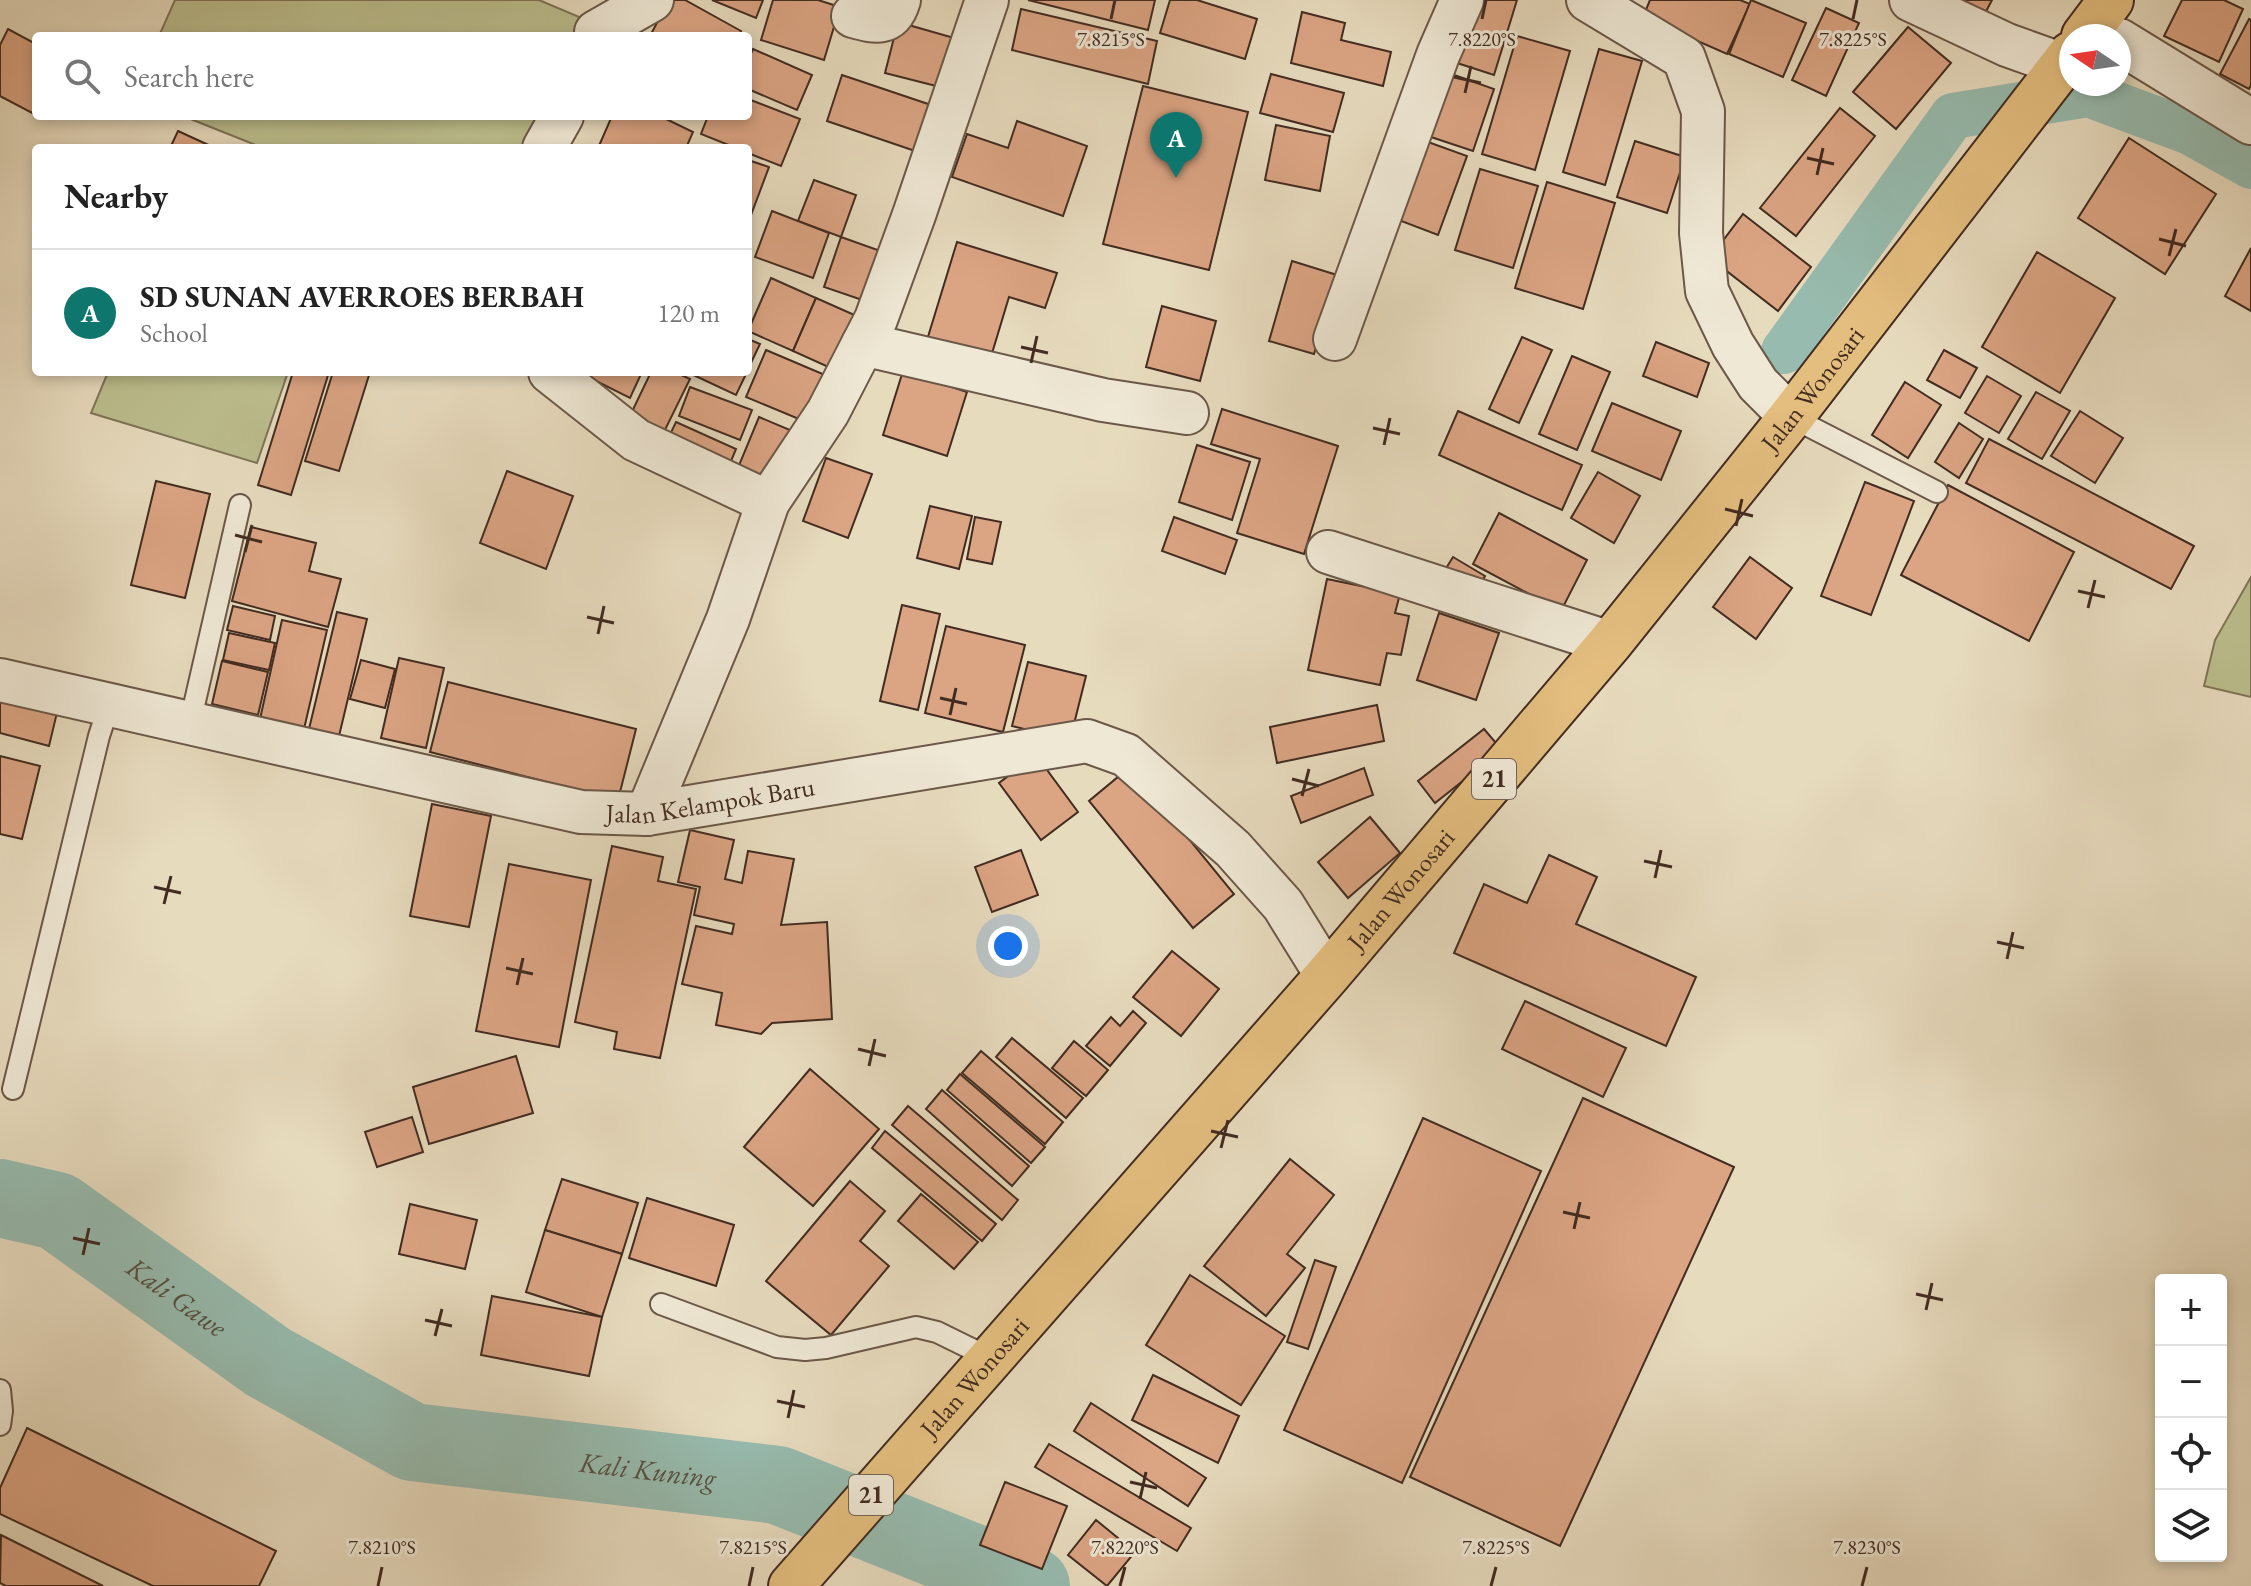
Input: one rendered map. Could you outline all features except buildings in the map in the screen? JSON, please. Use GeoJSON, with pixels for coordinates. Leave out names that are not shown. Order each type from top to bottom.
{"type":"FeatureCollection","features":[{"type":"Feature","properties":{"kind":"highway","name":"Jalan Wonosari"},"geometry":{"type":"LineString","coordinates":[[791,1586],[1327,976],[1610,643],[1791,417],[2011,132],[2059,76]]}},
{"type":"Feature","properties":{"kind":"street"},"geometry":{"type":"LineString","coordinates":[[591,23],[652,0]]}},
{"type":"Feature","properties":{"kind":"street"},"geometry":{"type":"LineString","coordinates":[[853,16],[885,21],[896,9],[899,0]]}},
{"type":"Feature","properties":{"kind":"street"},"geometry":{"type":"LineString","coordinates":[[647,814],[728,619],[768,502],[828,412],[876,319],[987,0]]}},
{"type":"Feature","properties":{"kind":"street"},"geometry":{"type":"LineString","coordinates":[[1335,339],[1438,55],[1462,0]]}},
{"type":"Feature","properties":{"kind":"street"},"geometry":{"type":"LineString","coordinates":[[1588,0],[1684,58],[1703,111],[1701,233],[1707,291],[1733,345],[1758,384],[1791,417]]}},
{"type":"Feature","properties":{"kind":"street"},"geometry":{"type":"LineString","coordinates":[[1911,0],[2007,45],[2059,43]]}},
{"type":"Feature","properties":{"kind":"street"},"geometry":{"type":"LineString","coordinates":[[2131,63],[2251,122]]}},
{"type":"Feature","properties":{"kind":"street"},"geometry":{"type":"LineString","coordinates":[[546,144],[560,120]]}},
{"type":"Feature","properties":{"kind":"street"},"geometry":{"type":"LineString","coordinates":[[863,344],[1103,400],[1187,413]]}},
{"type":"Feature","properties":{"kind":"street"},"geometry":{"type":"LineString","coordinates":[[555,376],[636,440],[768,502]]}},
{"type":"Feature","properties":{"kind":"street"},"geometry":{"type":"LineString","coordinates":[[1328,552],[1610,643]]}},
{"type":"Feature","properties":{"kind":"street","name":"Jalan Kelampok Baru"},"geometry":{"type":"LineString","coordinates":[[0,680],[581,812],[647,814],[1087,741],[1126,755],[1233,849],[1283,905],[1327,976]]}},
{"type":"Feature","properties":{"kind":"lane"},"geometry":{"type":"LineString","coordinates":[[1791,417],[1937,492]]}},
{"type":"Feature","properties":{"kind":"lane"},"geometry":{"type":"LineString","coordinates":[[190,723],[240,505]]}},
{"type":"Feature","properties":{"kind":"lane"},"geometry":{"type":"LineString","coordinates":[[13,1089],[109,705]]}},
{"type":"Feature","properties":{"kind":"lane"},"geometry":{"type":"LineString","coordinates":[[661,1304],[777,1347],[805,1350],[826,1348],[916,1327],[937,1332],[990,1358]]}},
{"type":"Feature","properties":{"kind":"lane"},"geometry":{"type":"LineString","coordinates":[[0,1390],[0,1425]]}},
{"type":"Feature","properties":{"kind":"green space"},"geometry":{"type":"Polygon","coordinates":[[[175,0],[539,0],[584,19],[578,32],[161,32],[175,0]]]}},
{"type":"Feature","properties":{"kind":"green space"},"geometry":{"type":"Polygon","coordinates":[[[193,120],[535,120],[523,144],[253,144],[193,120]]]}},
{"type":"Feature","properties":{"kind":"green space"},"geometry":{"type":"Polygon","coordinates":[[[106,376],[287,376],[257,463],[91,413],[106,376]]]}},
{"type":"Feature","properties":{"kind":"green space"},"geometry":{"type":"Polygon","coordinates":[[[2251,577],[2251,697],[2204,686],[2215,640],[2251,577]]]}},
{"type":"Feature","properties":{"kind":"waterway"},"geometry":{"type":"LineString","coordinates":[[1784,351],[1953,116],[2088,94],[2190,132],[2251,166]]}},
{"type":"Feature","properties":{"kind":"waterway","name":"Kali Kuning"},"geometry":{"type":"LineString","coordinates":[[0,1198],[57,1211],[268,1362],[412,1442],[778,1485],[1031,1586]]}},
{"type":"Feature","properties":{"kind":"place","name":"SD SUNAN AVERROES BERBAH"},"geometry":{"type":"Point","coordinates":[1176,178]}},
{"type":"Feature","properties":{"kind":"water label","name":"Kali Gawe"},"geometry":{"type":"Point","coordinates":[178,1297]}}]}
